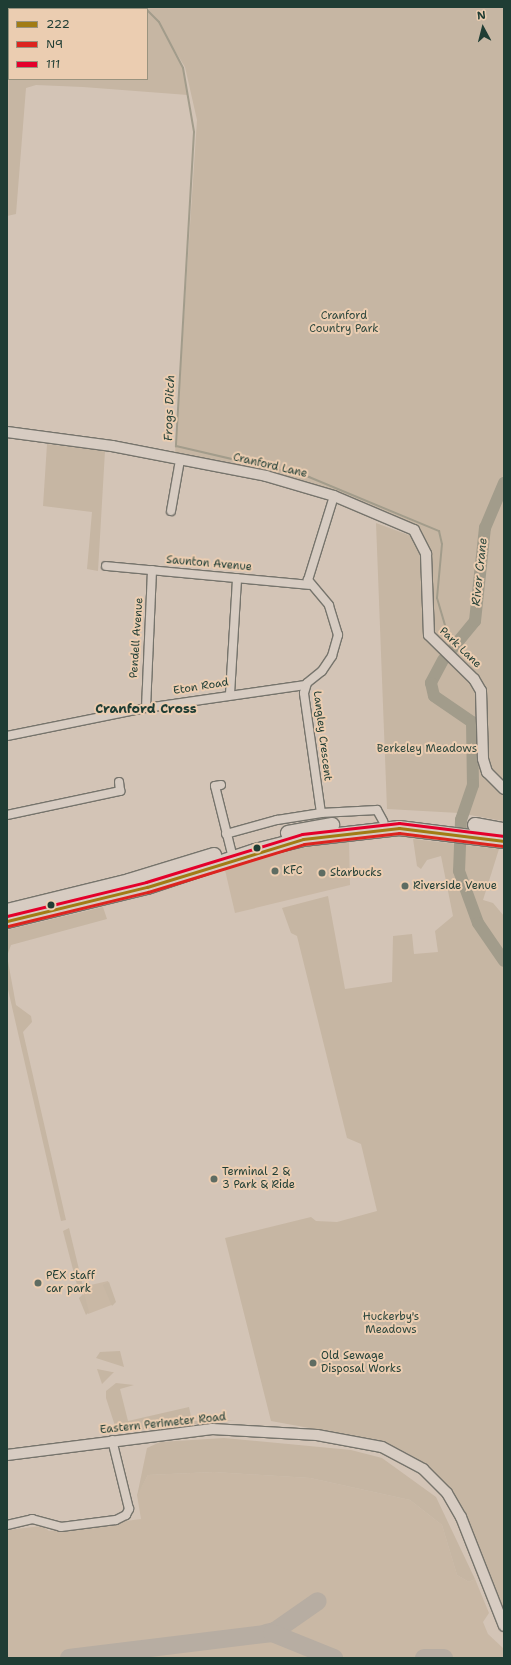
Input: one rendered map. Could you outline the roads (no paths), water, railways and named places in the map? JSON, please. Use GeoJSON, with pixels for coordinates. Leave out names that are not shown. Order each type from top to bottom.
{"type":"FeatureCollection","features":[{"type":"Feature","properties":{"kind":"highway"},"geometry":{"type":"LineString","coordinates":[[7,921],[147,887],[232,854],[309,828],[382,821],[479,831],[504,830]]}},
{"type":"Feature","properties":{"kind":"highway"},"geometry":{"type":"LineString","coordinates":[[7,911],[232,854],[294,841],[352,832],[399,828],[454,828]]}},
{"type":"Feature","properties":{"kind":"highway"},"geometry":{"type":"LineString","coordinates":[[479,831],[504,840]]}},
{"type":"Feature","properties":{"kind":"street","name":"Cranford Lane"},"geometry":{"type":"LineString","coordinates":[[7,432],[180,460],[266,476],[334,496],[404,524],[418,535],[426,554],[428,635]]}},
{"type":"Feature","properties":{"kind":"street"},"geometry":{"type":"LineString","coordinates":[[171,511],[180,460]]}},
{"type":"Feature","properties":{"kind":"street"},"geometry":{"type":"LineString","coordinates":[[309,585],[334,496]]}},
{"type":"Feature","properties":{"kind":"street","name":"Saunton Avenue"},"geometry":{"type":"LineString","coordinates":[[106,566],[309,585]]}},
{"type":"Feature","properties":{"kind":"street","name":"Pendell Avenue"},"geometry":{"type":"LineString","coordinates":[[146,708],[152,570]]}},
{"type":"Feature","properties":{"kind":"street"},"geometry":{"type":"LineString","coordinates":[[230,694],[237,578]]}},
{"type":"Feature","properties":{"kind":"street","name":"Langley Crescent"},"geometry":{"type":"LineString","coordinates":[[309,585],[328,605],[338,635],[332,656],[305,685],[320,813]]}},
{"type":"Feature","properties":{"kind":"street","name":"Park Lane"},"geometry":{"type":"LineString","coordinates":[[428,635],[446,654],[474,679],[481,691],[483,758],[487,772],[504,789]]}},
{"type":"Feature","properties":{"kind":"street","name":"Eton Road"},"geometry":{"type":"LineString","coordinates":[[7,736],[146,708],[230,694],[305,685]]}},
{"type":"Feature","properties":{"kind":"street"},"geometry":{"type":"LineString","coordinates":[[7,815],[120,790],[119,782]]}},
{"type":"Feature","properties":{"kind":"street"},"geometry":{"type":"LineString","coordinates":[[215,786],[232,854]]}},
{"type":"Feature","properties":{"kind":"street"},"geometry":{"type":"LineString","coordinates":[[226,834],[277,820],[320,813],[377,810],[382,821]]}},
{"type":"Feature","properties":{"kind":"street","name":"Eastern Perimeter Road"},"geometry":{"type":"LineString","coordinates":[[7,1455],[112,1440],[231,1429],[317,1435],[366,1443],[396,1453],[423,1469],[454,1503],[504,1626]]}},
{"type":"Feature","properties":{"kind":"street"},"geometry":{"type":"LineString","coordinates":[[7,1525],[32,1519],[64,1526],[119,1519],[129,1509],[112,1440]]}},
{"type":"Feature","properties":{"kind":"waterway","name":"Frogs Ditch"},"geometry":{"type":"LineString","coordinates":[[113,7],[126,8]]}},
{"type":"Feature","properties":{"kind":"waterway","name":"Frogs Ditch"},"geometry":{"type":"LineString","coordinates":[[148,11],[159,22],[183,68],[194,132],[176,446],[309,477],[439,531],[442,544],[437,598],[452,649]]}},
{"type":"Feature","properties":{"kind":"waterway","name":"River Crane"},"geometry":{"type":"LineString","coordinates":[[447,655],[475,621],[485,528],[504,483]]}},
{"type":"Feature","properties":{"kind":"waterway","name":"River Crane"},"geometry":{"type":"LineString","coordinates":[[443,660],[431,683],[434,696],[472,722],[473,785],[461,820],[459,871],[478,923],[504,961]]}},
{"type":"Feature","properties":{"kind":"place","name":"KFC"},"geometry":{"type":"Point","coordinates":[275,871]}},
{"type":"Feature","properties":{"kind":"place","name":"Starbucks"},"geometry":{"type":"Point","coordinates":[322,873]}},
{"type":"Feature","properties":{"kind":"place","name":"Riverside Venue"},"geometry":{"type":"Point","coordinates":[405,886]}},
{"type":"Feature","properties":{"kind":"place","name":"Terminal 2 & 3 Park & Ride"},"geometry":{"type":"Point","coordinates":[214,1179]}},
{"type":"Feature","properties":{"kind":"place","name":"PEX staff car park"},"geometry":{"type":"Point","coordinates":[38,1283]}},
{"type":"Feature","properties":{"kind":"place","name":"Old Sewage Disposal Works"},"geometry":{"type":"Point","coordinates":[313,1363]}},
{"type":"Feature","properties":{"kind":"district","name":"Cranford Cross"},"geometry":{"type":"Point","coordinates":[146,709]}},
{"type":"Feature","properties":{"kind":"park label","name":"Cranford Country Park"},"geometry":{"type":"Point","coordinates":[344,323]}},
{"type":"Feature","properties":{"kind":"park label","name":"Berkeley Meadows"},"geometry":{"type":"Point","coordinates":[427,749]}},
{"type":"Feature","properties":{"kind":"park label","name":"Huckerby's Meadows"},"geometry":{"type":"Point","coordinates":[391,1324]}}]}
